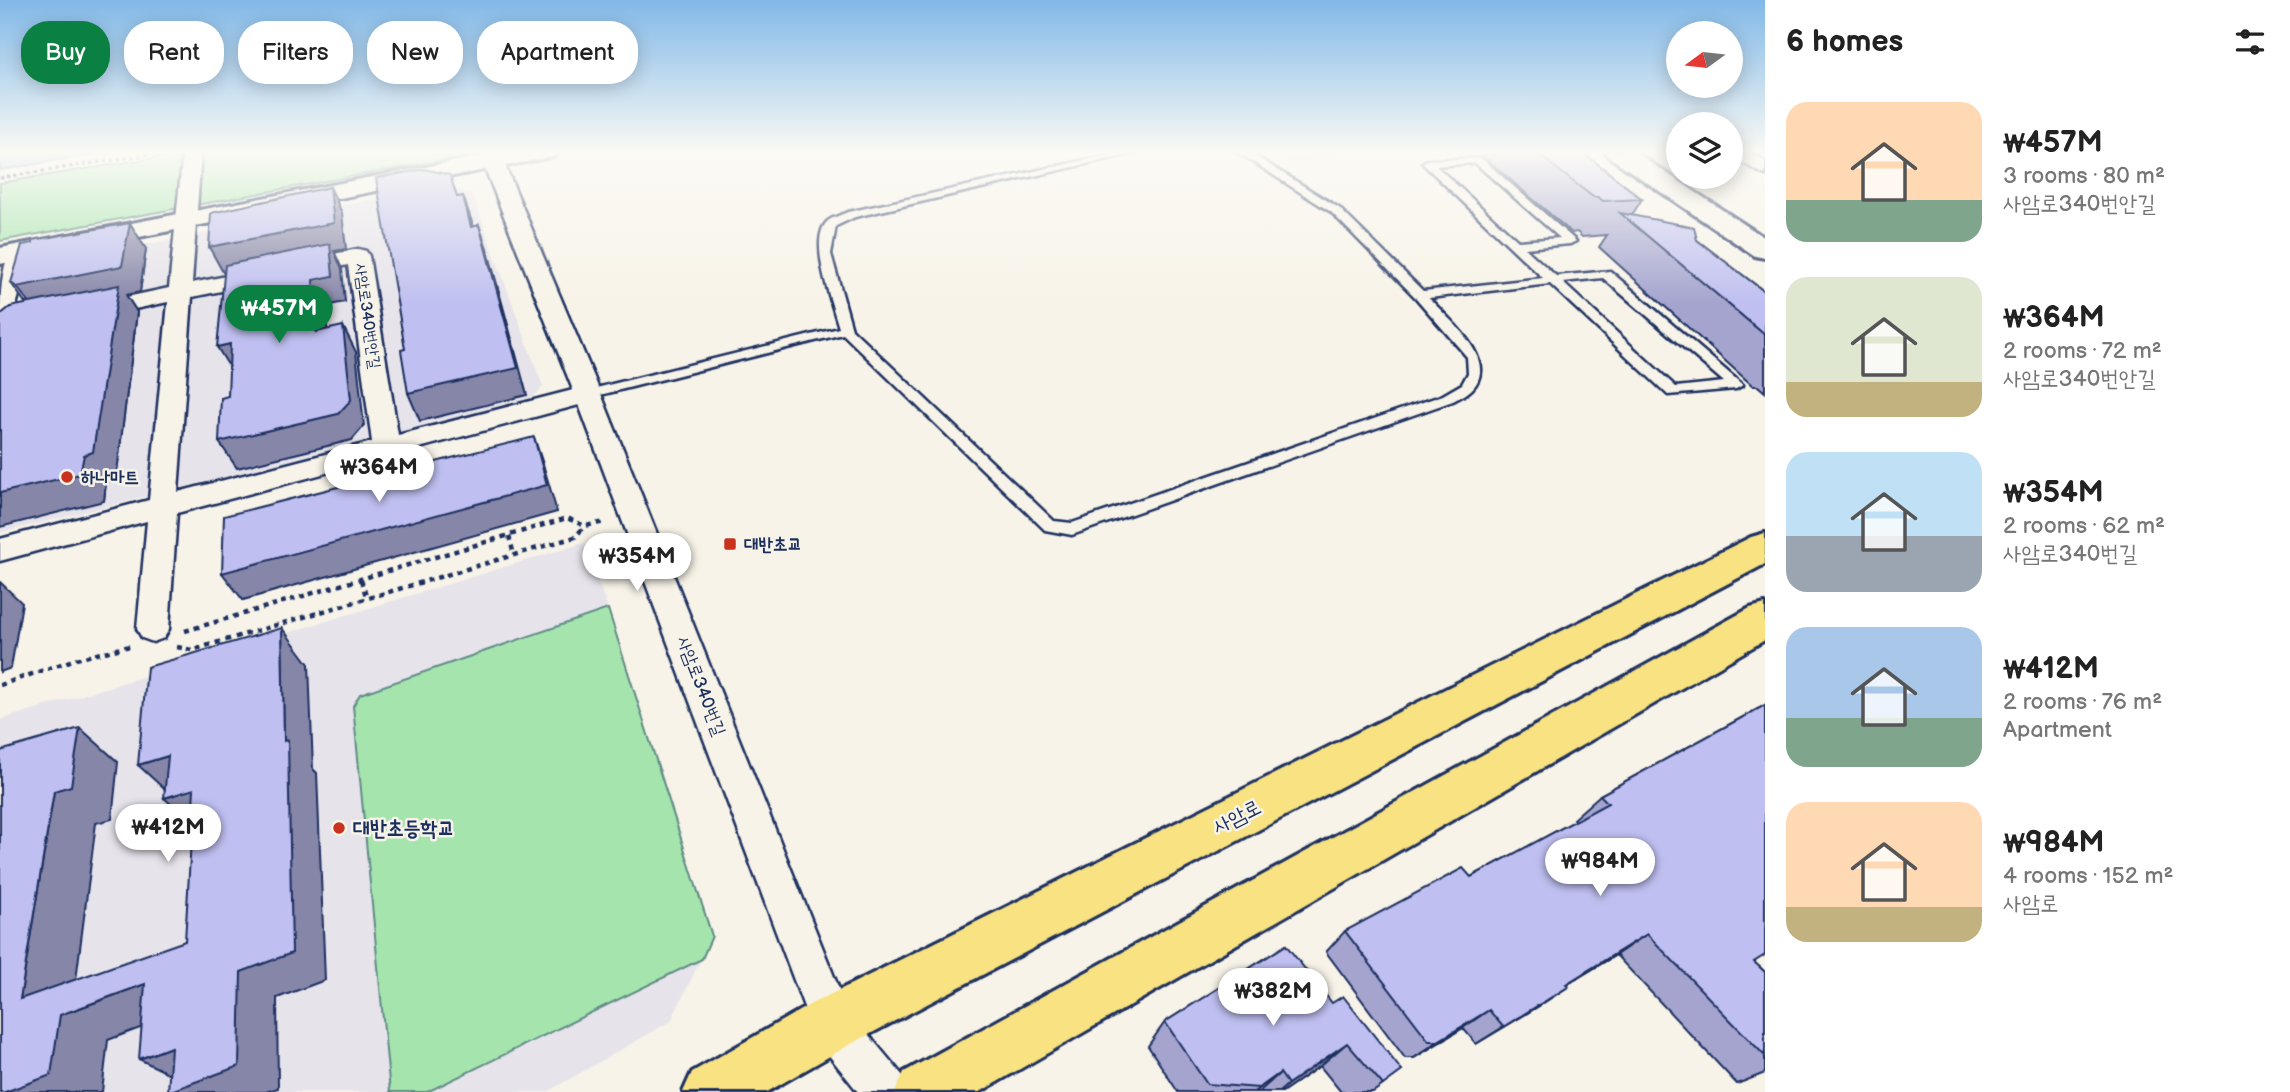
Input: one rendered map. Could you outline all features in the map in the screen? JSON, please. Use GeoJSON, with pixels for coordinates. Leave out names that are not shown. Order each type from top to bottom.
{"type":"FeatureCollection","features":[{"type":"Feature","properties":{"kind":"main road"},"geometry":{"type":"LineString","coordinates":[[10,254],[271,202]]}},
{"type":"Feature","properties":{"kind":"main road"},"geometry":{"type":"LineString","coordinates":[[1693,202],[1765,250]]}},
{"type":"Feature","properties":{"kind":"main road","name":"사암로"},"geometry":{"type":"LineString","coordinates":[[712,1092],[831,1024],[1765,547]]}},
{"type":"Feature","properties":{"kind":"main road"},"geometry":{"type":"LineString","coordinates":[[924,1092],[1765,620]]}},
{"type":"Feature","properties":{"kind":"street"},"geometry":{"type":"LineString","coordinates":[[153,635],[186,202]]}},
{"type":"Feature","properties":{"kind":"street","name":"사암로340번길"},"geometry":{"type":"LineString","coordinates":[[510,202],[588,394],[831,1024],[887,1092]]}},
{"type":"Feature","properties":{"kind":"street"},"geometry":{"type":"LineString","coordinates":[[0,320],[10,254]]}},
{"type":"Feature","properties":{"kind":"street","name":"사암로340번안길"},"geometry":{"type":"LineString","coordinates":[[64,317],[358,256],[386,448]]}},
{"type":"Feature","properties":{"kind":"street"},"geometry":{"type":"LineString","coordinates":[[0,331],[26,325]]}},
{"type":"Feature","properties":{"kind":"street"},"geometry":{"type":"LineString","coordinates":[[0,550],[588,394]]}},
{"type":"Feature","properties":{"kind":"lane"},"geometry":{"type":"LineString","coordinates":[[907,202],[843,216],[831,224],[827,232],[825,254],[846,330],[1049,526],[1072,529],[1448,398],[1467,387],[1475,373],[1473,356],[1420,295],[1335,210],[1322,202]]}},
{"type":"Feature","properties":{"kind":"lane"},"geometry":{"type":"LineString","coordinates":[[1420,295],[1549,278],[1605,274],[1735,385],[1673,392],[1549,278],[1468,202]]}},
{"type":"Feature","properties":{"kind":"lane"},"geometry":{"type":"LineString","coordinates":[[1515,245],[1570,241],[1525,202]]}},
{"type":"Feature","properties":{"kind":"lane"},"geometry":{"type":"LineString","coordinates":[[588,394],[846,330]]}},
{"type":"Feature","properties":{"kind":"path"},"geometry":{"type":"LineString","coordinates":[[0,685],[153,635],[361,580],[567,518],[585,526],[605,522]]}},
{"type":"Feature","properties":{"kind":"path"},"geometry":{"type":"LineString","coordinates":[[153,635],[192,650],[575,537],[585,526]]}},
{"type":"Feature","properties":{"kind":"path"},"geometry":{"type":"LineString","coordinates":[[509,536],[514,555]]}},
{"type":"Feature","properties":{"kind":"path"},"geometry":{"type":"LineString","coordinates":[[361,580],[367,599]]}},
{"type":"Feature","properties":{"kind":"shaded area"},"geometry":{"type":"Polygon","coordinates":[[[361,202],[475,202],[543,387],[533,397],[346,447],[0,533],[0,382],[33,273],[53,263],[361,202]]]}},
{"type":"Feature","properties":{"kind":"shaded area","name":"대반초등학교"},"geometry":{"type":"Polygon","coordinates":[[[584,543],[608,609],[712,936],[671,1021],[547,1092],[0,1092],[0,720],[584,543]]]}},
{"type":"Feature","properties":{"kind":"green space"},"geometry":{"type":"Polygon","coordinates":[[[0,202],[213,202],[0,241],[0,202]]]}},
{"type":"Feature","properties":{"kind":"green space"},"geometry":{"type":"Polygon","coordinates":[[[608,609],[712,936],[702,959],[427,1092],[390,1092],[353,706],[360,694],[608,609]]]}},
{"type":"Feature","properties":{"kind":"building"},"geometry":{"type":"Polygon","coordinates":[[[262,202],[332,202],[334,223],[209,247],[211,213],[262,202]]]}},
{"type":"Feature","properties":{"kind":"building"},"geometry":{"type":"Polygon","coordinates":[[[380,202],[465,202],[471,227],[479,225],[518,368],[408,393],[401,350],[405,349],[380,202]]]}},
{"type":"Feature","properties":{"kind":"building"},"geometry":{"type":"Polygon","coordinates":[[[1620,213],[1694,227],[1697,240],[1765,292],[1765,335],[1620,213]]]}},
{"type":"Feature","properties":{"kind":"building"},"geometry":{"type":"Polygon","coordinates":[[[130,223],[122,266],[17,287],[11,283],[22,245],[33,243],[33,240],[130,223]]]}},
{"type":"Feature","properties":{"kind":"building"},"geometry":{"type":"Polygon","coordinates":[[[330,244],[333,276],[313,280],[316,332],[343,326],[351,400],[338,414],[219,442],[221,398],[228,396],[230,344],[217,347],[225,265],[330,244]]]}},
{"type":"Feature","properties":{"kind":"building"},"geometry":{"type":"Polygon","coordinates":[[[119,285],[93,452],[84,455],[80,474],[0,493],[0,315],[10,307],[119,285]]]}},
{"type":"Feature","properties":{"kind":"building"},"geometry":{"type":"Polygon","coordinates":[[[534,437],[547,485],[222,573],[224,516],[534,437]]]}},
{"type":"Feature","properties":{"kind":"building"},"geometry":{"type":"Polygon","coordinates":[[[282,628],[284,741],[288,740],[292,953],[241,972],[239,1066],[168,1092],[171,1047],[139,1059],[145,984],[60,1015],[51,1075],[0,1092],[0,751],[80,728],[71,786],[54,791],[20,999],[185,941],[194,789],[164,798],[168,756],[138,765],[147,667],[282,628]]]}},
{"type":"Feature","properties":{"kind":"building"},"geometry":{"type":"Polygon","coordinates":[[[1765,705],[1765,955],[1754,962],[1765,972],[1765,1056],[1647,934],[1503,1027],[1489,1010],[1438,1041],[1429,1041],[1345,931],[1463,868],[1471,877],[1608,803],[1600,795],[1765,705]]]}},
{"type":"Feature","properties":{"kind":"building"},"geometry":{"type":"Polygon","coordinates":[[[1286,945],[1332,1003],[1343,996],[1402,1071],[1383,1085],[1347,1043],[1288,1084],[1280,1073],[1259,1088],[1207,1084],[1165,1022],[1286,945]]]}},
{"type":"Feature","properties":{"kind":"place","name":"하나마트"},"geometry":{"type":"Point","coordinates":[67,477]}},
{"type":"Feature","properties":{"kind":"place","name":"대반초교"},"geometry":{"type":"Point","coordinates":[730,544]}},
{"type":"Feature","properties":{"kind":"place","name":"대반초등학교"},"geometry":{"type":"Point","coordinates":[339,828]}}]}
